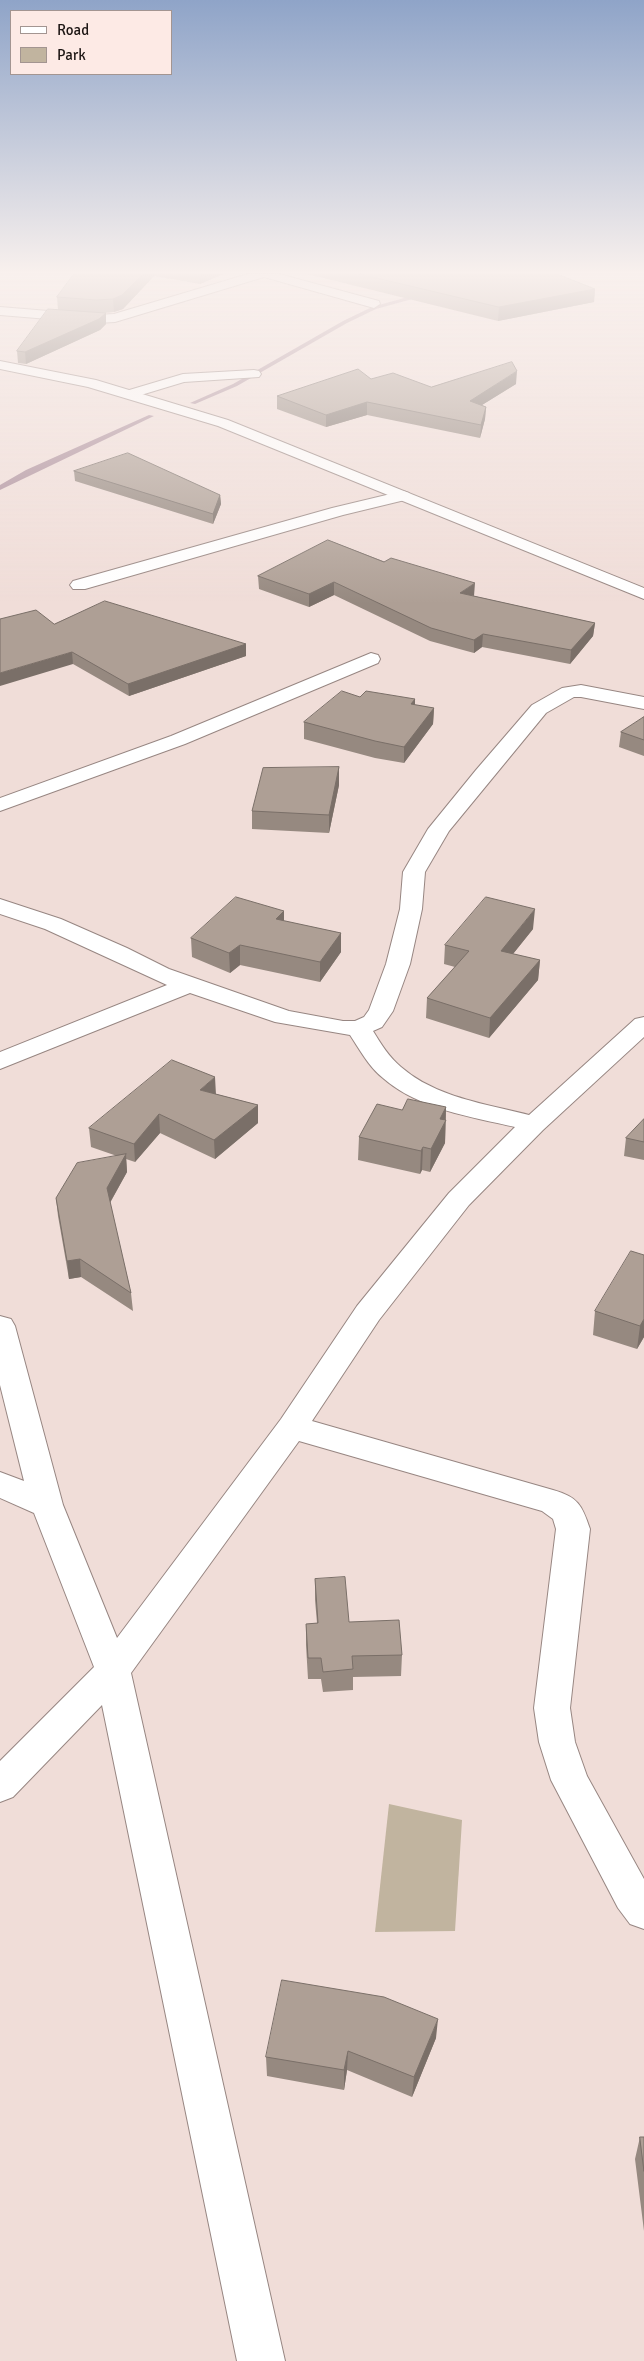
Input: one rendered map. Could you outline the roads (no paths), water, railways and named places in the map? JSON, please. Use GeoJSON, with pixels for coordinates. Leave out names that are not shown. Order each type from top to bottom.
{"type":"FeatureCollection","features":[{"type":"Feature","properties":{"kind":"street"},"geometry":{"type":"LineString","coordinates":[[92,384],[131,394],[223,423],[644,594]]}},
{"type":"Feature","properties":{"kind":"street"},"geometry":{"type":"LineString","coordinates":[[131,394],[164,384]]}},
{"type":"Feature","properties":{"kind":"street"},"geometry":{"type":"LineString","coordinates":[[79,585],[253,537],[338,511],[403,496]]}},
{"type":"Feature","properties":{"kind":"street"},"geometry":{"type":"LineString","coordinates":[[2,807],[178,740],[371,659]]}},
{"type":"Feature","properties":{"kind":"street"},"geometry":{"type":"LineString","coordinates":[[0,906],[53,924],[119,953],[160,974],[188,985],[284,1017],[343,1028],[358,1028],[373,1022],[381,1011],[398,964],[411,909],[414,872],[439,830],[483,774],[539,709],[569,692],[581,691],[644,703]]}},
{"type":"Feature","properties":{"kind":"street"},"geometry":{"type":"LineString","coordinates":[[0,1061],[188,985]]}},
{"type":"Feature","properties":{"kind":"street"},"geometry":{"type":"LineString","coordinates":[[0,1786],[113,1671],[292,1427],[368,1312],[459,1199],[534,1124],[644,1024]]}},
{"type":"Feature","properties":{"kind":"street"},"geometry":{"type":"LineString","coordinates":[[358,1028],[380,1061],[394,1076],[412,1087],[438,1097],[534,1124]]}},
{"type":"Feature","properties":{"kind":"street"},"geometry":{"type":"LineString","coordinates":[[0,1326],[46,1504],[113,1671],[261,2361]]}},
{"type":"Feature","properties":{"kind":"street"},"geometry":{"type":"LineString","coordinates":[[292,1427],[553,1502],[568,1512],[573,1529],[552,1708],[557,1742],[570,1780],[632,1895],[644,1911]]}},
{"type":"Feature","properties":{"kind":"street"},"geometry":{"type":"LineString","coordinates":[[0,1484],[46,1504]]}},
{"type":"Feature","properties":{"kind":"waterway"},"geometry":{"type":"LineString","coordinates":[[193,403],[236,384]]}},
{"type":"Feature","properties":{"kind":"waterway"},"geometry":{"type":"LineString","coordinates":[[0,488],[29,472],[151,416]]}}]}
